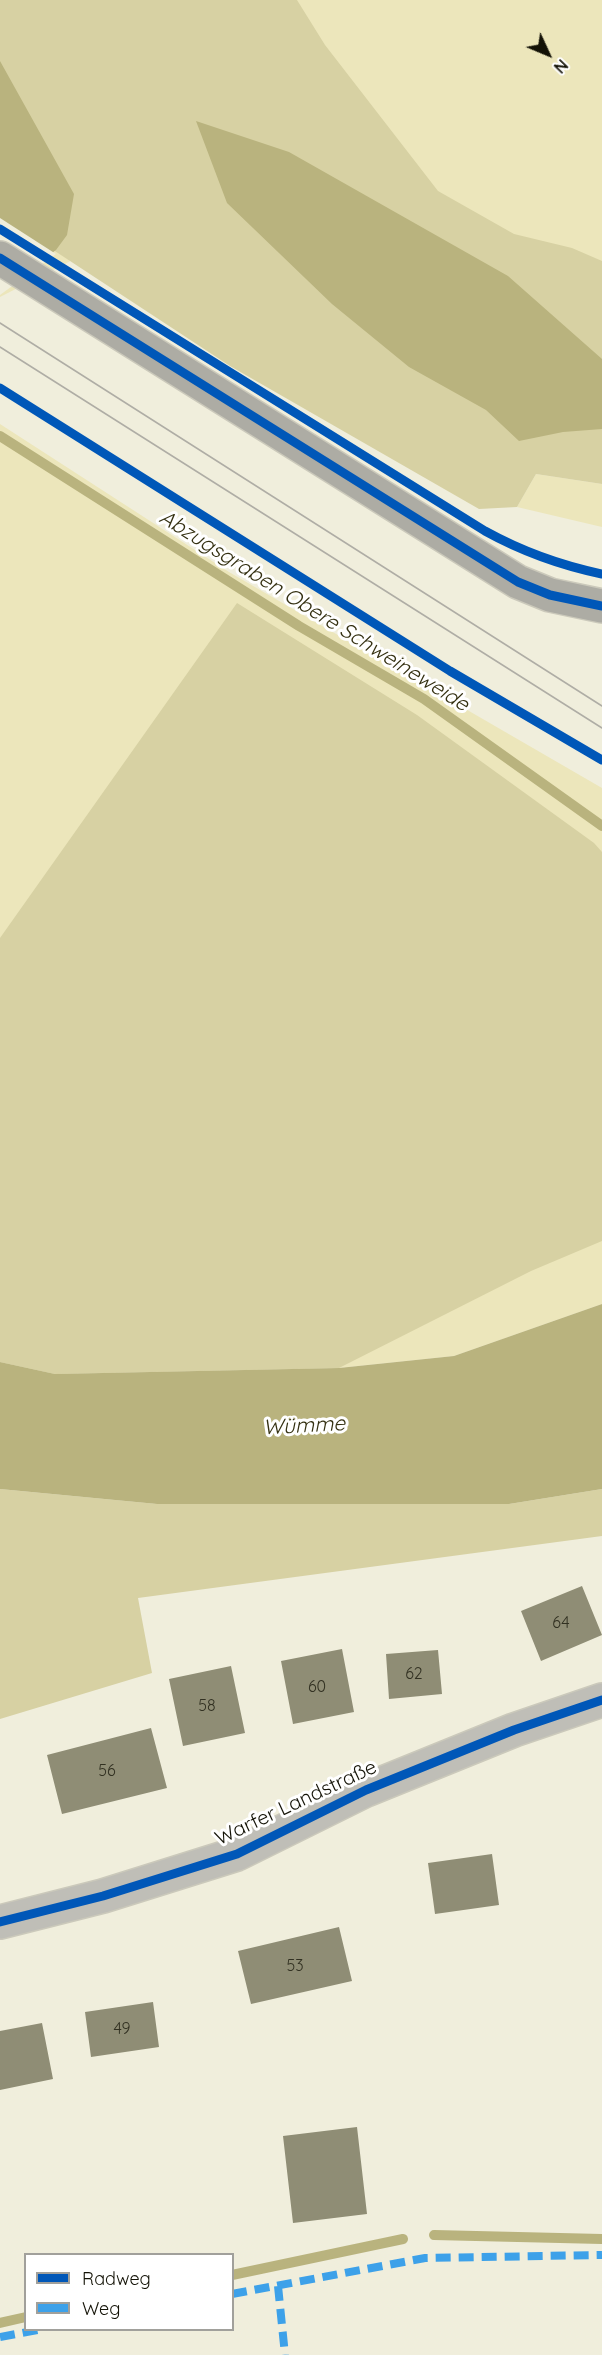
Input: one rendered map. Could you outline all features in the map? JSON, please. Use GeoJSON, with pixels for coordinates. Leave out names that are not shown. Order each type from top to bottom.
{"type":"FeatureCollection","features":[{"type":"Feature","properties":{"kind":"main road"},"geometry":{"type":"LineString","coordinates":[[0,258],[518,582],[550,595],[602,606]]}},
{"type":"Feature","properties":{"kind":"street","name":"Warfer Landstraße"},"geometry":{"type":"LineString","coordinates":[[0,1922],[103,1896],[237,1854],[366,1790],[514,1730],[602,1700]]}},
{"type":"Feature","properties":{"kind":"path"},"geometry":{"type":"LineString","coordinates":[[0,388],[450,671],[602,760]]}},
{"type":"Feature","properties":{"kind":"shaded area"},"geometry":{"type":"Polygon","coordinates":[[[0,0],[602,0],[602,461],[102,245],[0,297],[0,0]]]}},
{"type":"Feature","properties":{"kind":"shaded area"},"geometry":{"type":"Polygon","coordinates":[[[0,0],[297,0],[325,45],[438,191],[514,234],[572,248],[602,261],[602,484],[536,474],[517,507],[479,509],[230,366],[0,215],[0,0]]]}},
{"type":"Feature","properties":{"kind":"shaded area"},"geometry":{"type":"Polygon","coordinates":[[[0,424],[229,572],[602,788],[602,1304],[454,1356],[339,1368],[55,1374],[0,1362],[0,424]]]}},
{"type":"Feature","properties":{"kind":"shaded area"},"geometry":{"type":"Polygon","coordinates":[[[536,474],[602,484],[602,527],[517,507],[536,474]]]}},
{"type":"Feature","properties":{"kind":"shaded area"},"geometry":{"type":"Polygon","coordinates":[[[237,603],[417,715],[594,843],[602,852],[602,1241],[531,1271],[339,1368],[55,1374],[0,1362],[0,938],[237,603]]]}},
{"type":"Feature","properties":{"kind":"shaded area"},"geometry":{"type":"Polygon","coordinates":[[[0,1489],[157,1504],[509,1504],[602,1489],[602,1536],[138,1598],[152,1673],[0,1719],[0,1489]]]}},
{"type":"Feature","properties":{"kind":"water"},"geometry":{"type":"Polygon","coordinates":[[[0,61],[74,194],[67,235],[56,250],[0,292],[0,61]]]}},
{"type":"Feature","properties":{"kind":"water"},"geometry":{"type":"Polygon","coordinates":[[[196,121],[289,152],[508,276],[602,359],[602,429],[563,432],[519,441],[486,410],[409,367],[332,304],[227,203],[196,121]]]}},
{"type":"Feature","properties":{"kind":"water","name":"Wümme"},"geometry":{"type":"Polygon","coordinates":[[[602,1304],[602,1489],[509,1504],[157,1504],[0,1489],[0,1362],[55,1374],[339,1368],[454,1356],[602,1304]]]}},
{"type":"Feature","properties":{"kind":"pier"},"geometry":{"type":"Polygon","coordinates":[[[0,218],[56,254],[0,295],[0,218]]]}},
{"type":"Feature","properties":{"kind":"building"},"geometry":{"type":"Polygon","coordinates":[[[582,1586],[602,1635],[541,1661],[521,1611],[582,1586]]]}},
{"type":"Feature","properties":{"kind":"building"},"geometry":{"type":"Polygon","coordinates":[[[342,1649],[354,1712],[293,1724],[281,1661],[342,1649]]]}},
{"type":"Feature","properties":{"kind":"building"},"geometry":{"type":"Polygon","coordinates":[[[438,1650],[442,1694],[389,1699],[386,1654],[438,1650]]]}},
{"type":"Feature","properties":{"kind":"building"},"geometry":{"type":"Polygon","coordinates":[[[231,1666],[245,1733],[183,1746],[169,1679],[231,1666]]]}},
{"type":"Feature","properties":{"kind":"building"},"geometry":{"type":"Polygon","coordinates":[[[151,1728],[167,1788],[62,1814],[47,1755],[151,1728]]]}},
{"type":"Feature","properties":{"kind":"building"},"geometry":{"type":"Polygon","coordinates":[[[492,1854],[499,1905],[435,1914],[428,1863],[492,1854]]]}},
{"type":"Feature","properties":{"kind":"building"},"geometry":{"type":"Polygon","coordinates":[[[339,1927],[352,1981],[251,2004],[238,1951],[339,1927]]]}},
{"type":"Feature","properties":{"kind":"building"},"geometry":{"type":"Polygon","coordinates":[[[153,2002],[159,2047],[91,2057],[85,2012],[153,2002]]]}},
{"type":"Feature","properties":{"kind":"building"},"geometry":{"type":"Polygon","coordinates":[[[42,2023],[53,2079],[0,2090],[0,2031],[42,2023]]]}},
{"type":"Feature","properties":{"kind":"building"},"geometry":{"type":"Polygon","coordinates":[[[357,2127],[367,2214],[293,2223],[283,2136],[357,2127]]]}},
{"type":"Feature","properties":{"kind":"waterway","name":"Abzugsgraben Obere Schweineweide"},"geometry":{"type":"LineString","coordinates":[[0,436],[299,626],[424,699],[602,826]]}},
{"type":"Feature","properties":{"kind":"waterway"},"geometry":{"type":"LineString","coordinates":[[434,2235],[602,2239]]}},
{"type":"Feature","properties":{"kind":"waterway"},"geometry":{"type":"LineString","coordinates":[[234,2275],[403,2239]]}},
{"type":"Feature","properties":{"kind":"waterway"},"geometry":{"type":"LineString","coordinates":[[0,2323],[24,2317]]}},
{"type":"Feature","properties":{"kind":"tram line"},"geometry":{"type":"LineString","coordinates":[[0,323],[602,706]]}},
{"type":"Feature","properties":{"kind":"tram line"},"geometry":{"type":"LineString","coordinates":[[0,347],[602,728]]}},
{"type":"Feature","properties":{"kind":"marked path"},"geometry":{"type":"LineString","coordinates":[[234,2294],[425,2258],[602,2255]]}},
{"type":"Feature","properties":{"kind":"marked path"},"geometry":{"type":"LineString","coordinates":[[278,2286],[285,2355]]}},
{"type":"Feature","properties":{"kind":"marked path"},"geometry":{"type":"LineString","coordinates":[[0,2337],[33,2331]]}},
{"type":"Feature","properties":{"kind":"cycle path"},"geometry":{"type":"LineString","coordinates":[[0,229],[485,531],[542,557],[602,574]]}},
{"type":"Feature","properties":{"kind":"cycle path"},"geometry":{"type":"LineString","coordinates":[[0,258],[518,582],[550,595],[602,606]]}},
{"type":"Feature","properties":{"kind":"cycle path"},"geometry":{"type":"LineString","coordinates":[[0,388],[450,671],[602,760]]}},
{"type":"Feature","properties":{"kind":"cycle path"},"geometry":{"type":"LineString","coordinates":[[0,1922],[103,1896],[237,1854],[366,1790],[514,1730],[602,1700]]}}]}
